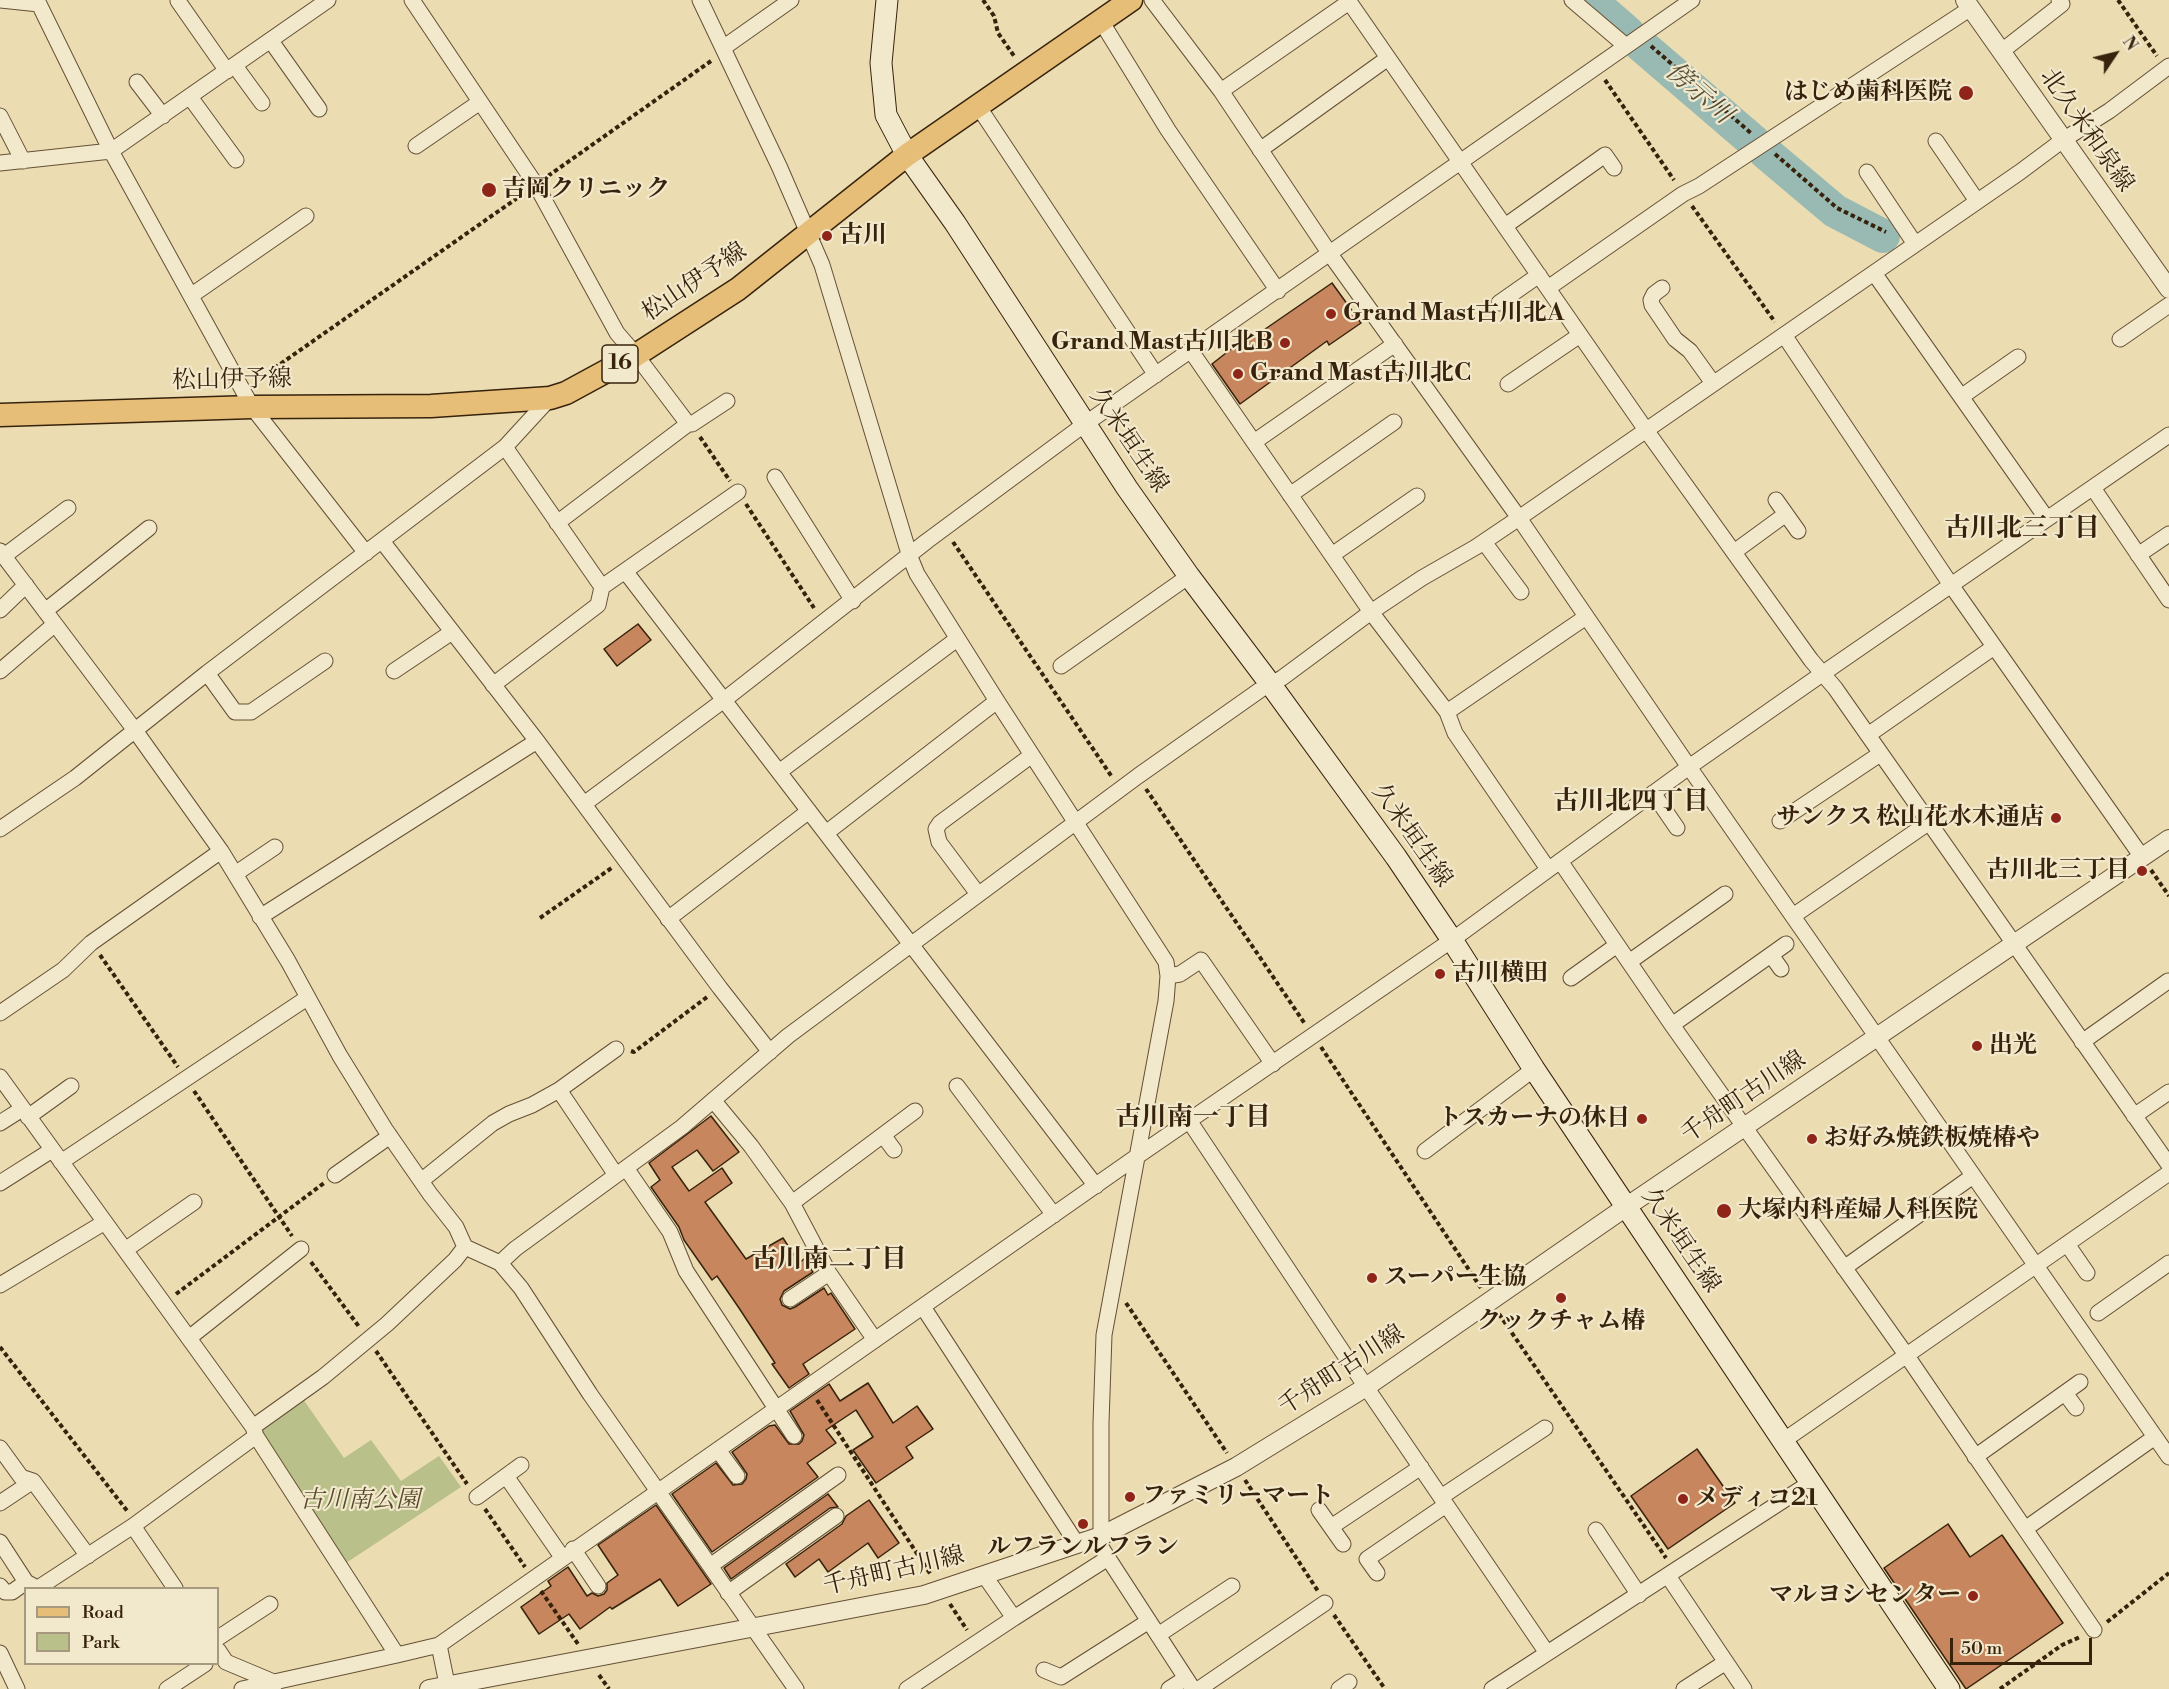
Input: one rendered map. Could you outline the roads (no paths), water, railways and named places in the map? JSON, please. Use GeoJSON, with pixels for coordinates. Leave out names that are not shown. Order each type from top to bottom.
{"type":"FeatureCollection","features":[{"type":"Feature","properties":{"kind":"main road","name":"久米垣生線"},"geometry":{"type":"LineString","coordinates":[[887,0],[881,63],[886,116],[907,155],[955,223],[1085,424],[1189,576],[1383,838],[1452,940],[1534,1070],[1949,1689]]}},
{"type":"Feature","properties":{"kind":"main road","name":"松山伊予線"},"geometry":{"type":"LineString","coordinates":[[0,415],[248,399],[430,406],[550,398],[566,393],[636,355],[738,289],[907,155],[1131,0]]}},
{"type":"Feature","properties":{"kind":"street"},"geometry":{"type":"LineString","coordinates":[[0,0],[38,2],[111,150],[248,399],[366,553]]}},
{"type":"Feature","properties":{"kind":"street"},"geometry":{"type":"LineString","coordinates":[[0,163],[111,150],[328,0]]}},
{"type":"Feature","properties":{"kind":"street"},"geometry":{"type":"LineString","coordinates":[[412,0],[537,185],[617,333],[690,424]]}},
{"type":"Feature","properties":{"kind":"street"},"geometry":{"type":"LineString","coordinates":[[700,0],[779,166],[822,266],[910,557],[922,583],[1166,962],[1168,976],[1166,1002],[1104,1335],[1098,1537],[1108,1558],[1189,1683],[1169,1689]]}},
{"type":"Feature","properties":{"kind":"street"},"geometry":{"type":"LineString","coordinates":[[724,50],[791,0]]}},
{"type":"Feature","properties":{"kind":"street"},"geometry":{"type":"LineString","coordinates":[[1152,0],[1221,91],[1330,254],[1519,518],[1689,767],[2169,1457]]}},
{"type":"Feature","properties":{"kind":"street"},"geometry":{"type":"LineString","coordinates":[[1572,0],[1626,46]]}},
{"type":"Feature","properties":{"kind":"street"},"geometry":{"type":"LineString","coordinates":[[584,804],[1085,424],[1692,0]]}},
{"type":"Feature","properties":{"kind":"street"},"geometry":{"type":"LineString","coordinates":[[2002,51],[2062,4],[2059,0]]}},
{"type":"Feature","properties":{"kind":"street"},"geometry":{"type":"LineString","coordinates":[[178,1],[231,69],[262,103]]}},
{"type":"Feature","properties":{"kind":"street"},"geometry":{"type":"LineString","coordinates":[[1221,91],[1354,3],[1388,58],[1580,335],[1822,674],[1835,688],[2169,1165]]}},
{"type":"Feature","properties":{"kind":"street"},"geometry":{"type":"LineString","coordinates":[[1499,303],[1543,281],[1683,194],[1700,186],[1968,4]]}},
{"type":"Feature","properties":{"kind":"street","name":"北久米和泉線"},"geometry":{"type":"LineString","coordinates":[[1968,4],[2169,289]]}},
{"type":"Feature","properties":{"kind":"street"},"geometry":{"type":"LineString","coordinates":[[1101,21],[1168,130],[1278,291]]}},
{"type":"Feature","properties":{"kind":"street"},"geometry":{"type":"LineString","coordinates":[[271,41],[319,109]]}},
{"type":"Feature","properties":{"kind":"street"},"geometry":{"type":"LineString","coordinates":[[1260,150],[1388,58]]}},
{"type":"Feature","properties":{"kind":"street"},"geometry":{"type":"LineString","coordinates":[[500,1263],[515,1249],[682,1127],[770,1052],[910,944],[1120,788],[1260,690],[1282,678],[1371,612],[1519,518],[2168,68]]}},
{"type":"Feature","properties":{"kind":"street"},"geometry":{"type":"LineString","coordinates":[[137,82],[163,116]]}},
{"type":"Feature","properties":{"kind":"street"},"geometry":{"type":"LineString","coordinates":[[190,97],[236,160]]}},
{"type":"Feature","properties":{"kind":"street"},"geometry":{"type":"LineString","coordinates":[[416,146],[480,102]]}},
{"type":"Feature","properties":{"kind":"street"},"geometry":{"type":"LineString","coordinates":[[978,106],[1156,375]]}},
{"type":"Feature","properties":{"kind":"street"},"geometry":{"type":"LineString","coordinates":[[0,116],[23,161]]}},
{"type":"Feature","properties":{"kind":"street"},"geometry":{"type":"LineString","coordinates":[[1936,141],[1977,201]]}},
{"type":"Feature","properties":{"kind":"street"},"geometry":{"type":"LineString","coordinates":[[1504,226],[1605,155],[1614,168]]}},
{"type":"Feature","properties":{"kind":"street"},"geometry":{"type":"LineString","coordinates":[[1868,172],[1916,244]]}},
{"type":"Feature","properties":{"kind":"street"},"geometry":{"type":"LineString","coordinates":[[192,295],[306,216]]}},
{"type":"Feature","properties":{"kind":"street"},"geometry":{"type":"LineString","coordinates":[[1874,273],[2047,519]]}},
{"type":"Feature","properties":{"kind":"street"},"geometry":{"type":"LineString","coordinates":[[1662,288],[1654,294],[1651,300],[1652,305],[1675,339],[1690,351],[1713,383]]}},
{"type":"Feature","properties":{"kind":"street"},"geometry":{"type":"LineString","coordinates":[[2120,339],[2169,305]]}},
{"type":"Feature","properties":{"kind":"street"},"geometry":{"type":"LineString","coordinates":[[1784,334],[1951,585],[2142,857]]}},
{"type":"Feature","properties":{"kind":"street"},"geometry":{"type":"LineString","coordinates":[[1508,384],[1580,335]]}},
{"type":"Feature","properties":{"kind":"street"},"geometry":{"type":"LineString","coordinates":[[1254,442],[1395,344]]}},
{"type":"Feature","properties":{"kind":"street"},"geometry":{"type":"LineString","coordinates":[[1191,351],[1371,612],[1447,712],[1455,734],[1617,945],[1907,1356],[2094,1630]]}},
{"type":"Feature","properties":{"kind":"street"},"geometry":{"type":"LineString","coordinates":[[1961,397],[2018,357]]}},
{"type":"Feature","properties":{"kind":"street"},"geometry":{"type":"LineString","coordinates":[[0,829],[75,778],[134,729],[505,447],[550,398]]}},
{"type":"Feature","properties":{"kind":"street"},"geometry":{"type":"LineString","coordinates":[[557,523],[690,424],[727,401]]}},
{"type":"Feature","properties":{"kind":"street"},"geometry":{"type":"LineString","coordinates":[[1290,495],[1394,422]]}},
{"type":"Feature","properties":{"kind":"street"},"geometry":{"type":"LineString","coordinates":[[242,1689],[439,1645],[567,1553],[1452,940],[1689,767],[2169,435]]}},
{"type":"Feature","properties":{"kind":"street"},"geometry":{"type":"LineString","coordinates":[[505,447],[602,587]]}},
{"type":"Feature","properties":{"kind":"street"},"geometry":{"type":"LineString","coordinates":[[775,477],[852,601]]}},
{"type":"Feature","properties":{"kind":"street"},"geometry":{"type":"LineString","coordinates":[[2092,488],[2169,600]]}},
{"type":"Feature","properties":{"kind":"street"},"geometry":{"type":"LineString","coordinates":[[493,685],[598,605],[602,587],[738,492]]}},
{"type":"Feature","properties":{"kind":"street"},"geometry":{"type":"LineString","coordinates":[[1332,555],[1417,496]]}},
{"type":"Feature","properties":{"kind":"street"},"geometry":{"type":"LineString","coordinates":[[1776,500],[1798,531]]}},
{"type":"Feature","properties":{"kind":"street"},"geometry":{"type":"LineString","coordinates":[[68,508],[2,554],[134,729],[221,851],[390,1137],[456,1227],[465,1247],[500,1263],[521,1288],[590,1394],[791,1687]]}},
{"type":"Feature","properties":{"kind":"street"},"geometry":{"type":"LineString","coordinates":[[1734,552],[1786,514]]}},
{"type":"Feature","properties":{"kind":"street"},"geometry":{"type":"LineString","coordinates":[[45,611],[149,528]]}},
{"type":"Feature","properties":{"kind":"street"},"geometry":{"type":"LineString","coordinates":[[2138,555],[2169,534]]}},
{"type":"Feature","properties":{"kind":"street"},"geometry":{"type":"LineString","coordinates":[[382,541],[537,741],[668,919],[770,1052]]}},
{"type":"Feature","properties":{"kind":"street"},"geometry":{"type":"LineString","coordinates":[[1484,542],[1521,592]]}},
{"type":"Feature","properties":{"kind":"street"},"geometry":{"type":"LineString","coordinates":[[625,571],[1096,1186]]}},
{"type":"Feature","properties":{"kind":"street"},"geometry":{"type":"LineString","coordinates":[[1062,666],[1189,576]]}},
{"type":"Feature","properties":{"kind":"street"},"geometry":{"type":"LineString","coordinates":[[0,610],[26,585]]}},
{"type":"Feature","properties":{"kind":"street"},"geometry":{"type":"LineString","coordinates":[[1447,712],[1586,617]]}},
{"type":"Feature","properties":{"kind":"street"},"geometry":{"type":"LineString","coordinates":[[0,671],[55,624]]}},
{"type":"Feature","properties":{"kind":"street"},"geometry":{"type":"LineString","coordinates":[[394,671],[452,632]]}},
{"type":"Feature","properties":{"kind":"street"},"geometry":{"type":"LineString","coordinates":[[779,772],[957,639]]}},
{"type":"Feature","properties":{"kind":"street"},"geometry":{"type":"LineString","coordinates":[[1868,735],[1994,647]]}},
{"type":"Feature","properties":{"kind":"street"},"geometry":{"type":"LineString","coordinates":[[207,673],[235,712],[251,711],[325,661]]}},
{"type":"Feature","properties":{"kind":"street"},"geometry":{"type":"LineString","coordinates":[[826,833],[997,701]]}},
{"type":"Feature","properties":{"kind":"street"},"geometry":{"type":"LineString","coordinates":[[260,917],[537,741]]}},
{"type":"Feature","properties":{"kind":"street"},"geometry":{"type":"LineString","coordinates":[[1780,821],[1880,754]]}},
{"type":"Feature","properties":{"kind":"street"},"geometry":{"type":"LineString","coordinates":[[978,894],[939,842],[936,829],[1032,755]]}},
{"type":"Feature","properties":{"kind":"street"},"geometry":{"type":"LineString","coordinates":[[1653,793],[1677,828]]}},
{"type":"Feature","properties":{"kind":"street"},"geometry":{"type":"LineString","coordinates":[[668,919],[809,811]]}},
{"type":"Feature","properties":{"kind":"street"},"geometry":{"type":"LineString","coordinates":[[1793,916],[1928,823]]}},
{"type":"Feature","properties":{"kind":"street","name":"千舟町古川線"},"geometry":{"type":"LineString","coordinates":[[441,1688],[912,1597],[940,1590],[1098,1537],[1236,1467],[1366,1387],[1626,1207],[2169,839]]}},
{"type":"Feature","properties":{"kind":"street"},"geometry":{"type":"LineString","coordinates":[[235,874],[275,847]]}},
{"type":"Feature","properties":{"kind":"street"},"geometry":{"type":"LineString","coordinates":[[0,1013],[63,970],[91,943],[221,851]]}},
{"type":"Feature","properties":{"kind":"street"},"geometry":{"type":"LineString","coordinates":[[1629,962],[1725,894]]}},
{"type":"Feature","properties":{"kind":"street"},"geometry":{"type":"LineString","coordinates":[[1672,1025],[1786,944]]}},
{"type":"Feature","properties":{"kind":"street"},"geometry":{"type":"LineString","coordinates":[[1570,978],[1617,945]]}},
{"type":"Feature","properties":{"kind":"street"},"geometry":{"type":"LineString","coordinates":[[1771,954],[1781,969]]}},
{"type":"Feature","properties":{"kind":"street"},"geometry":{"type":"LineString","coordinates":[[1168,976],[1180,974],[1201,960],[1274,1064]]}},
{"type":"Feature","properties":{"kind":"street"},"geometry":{"type":"LineString","coordinates":[[2082,1042],[2168,981]]}},
{"type":"Feature","properties":{"kind":"street"},"geometry":{"type":"LineString","coordinates":[[0,1183],[57,1156],[186,1078],[307,998]]}},
{"type":"Feature","properties":{"kind":"street"},"geometry":{"type":"LineString","coordinates":[[421,1181],[493,1123],[509,1113],[532,1106],[616,1049]]}},
{"type":"Feature","properties":{"kind":"street"},"geometry":{"type":"LineString","coordinates":[[1425,1151],[1534,1070]]}},
{"type":"Feature","properties":{"kind":"street"},"geometry":{"type":"LineString","coordinates":[[0,1077],[255,1431],[398,1655]]}},
{"type":"Feature","properties":{"kind":"street"},"geometry":{"type":"LineString","coordinates":[[0,1123],[25,1113],[71,1086]]}},
{"type":"Feature","properties":{"kind":"street"},"geometry":{"type":"LineString","coordinates":[[957,1086],[1054,1215]]}},
{"type":"Feature","properties":{"kind":"street"},"geometry":{"type":"LineString","coordinates":[[558,1090],[670,1232],[686,1271],[794,1436]]}},
{"type":"Feature","properties":{"kind":"street"},"geometry":{"type":"LineString","coordinates":[[2134,1116],[2169,1092]]}},
{"type":"Feature","properties":{"kind":"street"},"geometry":{"type":"LineString","coordinates":[[713,1100],[751,1146],[792,1203],[829,1273],[875,1340]]}},
{"type":"Feature","properties":{"kind":"street"},"geometry":{"type":"LineString","coordinates":[[792,1203],[915,1111]]}},
{"type":"Feature","properties":{"kind":"street"},"geometry":{"type":"LineString","coordinates":[[1190,1122],[1547,1653]]}},
{"type":"Feature","properties":{"kind":"street"},"geometry":{"type":"LineString","coordinates":[[883,1135],[894,1150]]}},
{"type":"Feature","properties":{"kind":"street"},"geometry":{"type":"LineString","coordinates":[[335,1174],[390,1137]]}},
{"type":"Feature","properties":{"kind":"street"},"geometry":{"type":"LineString","coordinates":[[1783,1441],[2169,1173]]}},
{"type":"Feature","properties":{"kind":"street"},"geometry":{"type":"LineString","coordinates":[[1844,1268],[1973,1176]]}},
{"type":"Feature","properties":{"kind":"street"},"geometry":{"type":"LineString","coordinates":[[125,1250],[194,1202]]}},
{"type":"Feature","properties":{"kind":"street"},"geometry":{"type":"LineString","coordinates":[[0,1285],[105,1222]]}},
{"type":"Feature","properties":{"kind":"street"},"geometry":{"type":"LineString","coordinates":[[2067,1244],[2087,1273]]}},
{"type":"Feature","properties":{"kind":"street"},"geometry":{"type":"LineString","coordinates":[[0,1542],[22,1587],[60,1582],[88,1556],[135,1525],[368,1340],[455,1260],[465,1247]]}},
{"type":"Feature","properties":{"kind":"street"},"geometry":{"type":"LineString","coordinates":[[189,1338],[301,1250]]}},
{"type":"Feature","properties":{"kind":"street"},"geometry":{"type":"LineString","coordinates":[[2098,1313],[2169,1263]]}},
{"type":"Feature","properties":{"kind":"street"},"geometry":{"type":"LineString","coordinates":[[790,1299],[829,1273]]}},
{"type":"Feature","properties":{"kind":"street"},"geometry":{"type":"LineString","coordinates":[[923,1306],[1077,1544]]}},
{"type":"Feature","properties":{"kind":"street"},"geometry":{"type":"LineString","coordinates":[[1975,1457],[2080,1382]]}},
{"type":"Feature","properties":{"kind":"street"},"geometry":{"type":"LineString","coordinates":[[2065,1393],[2076,1408]]}},
{"type":"Feature","properties":{"kind":"street"},"geometry":{"type":"LineString","coordinates":[[1377,1573],[1367,1559],[1545,1428]]}},
{"type":"Feature","properties":{"kind":"street"},"geometry":{"type":"LineString","coordinates":[[2025,1530],[2155,1437]]}},
{"type":"Feature","properties":{"kind":"street"},"geometry":{"type":"LineString","coordinates":[[0,1448],[21,1477],[33,1481],[88,1556]]}},
{"type":"Feature","properties":{"kind":"street"},"geometry":{"type":"LineString","coordinates":[[718,1450],[737,1476]]}},
{"type":"Feature","properties":{"kind":"street"},"geometry":{"type":"LineString","coordinates":[[477,1497],[521,1465]]}},
{"type":"Feature","properties":{"kind":"street"},"geometry":{"type":"LineString","coordinates":[[1331,1527],[1421,1467]]}},
{"type":"Feature","properties":{"kind":"street"},"geometry":{"type":"LineString","coordinates":[[710,1566],[838,1475]]}},
{"type":"Feature","properties":{"kind":"street"},"geometry":{"type":"LineString","coordinates":[[506,1476],[567,1553],[598,1586]]}},
{"type":"Feature","properties":{"kind":"street"},"geometry":{"type":"LineString","coordinates":[[0,1503],[33,1481]]}},
{"type":"Feature","properties":{"kind":"street"},"geometry":{"type":"LineString","coordinates":[[1492,1689],[1511,1684],[1547,1653],[1810,1483]]}},
{"type":"Feature","properties":{"kind":"street"},"geometry":{"type":"LineString","coordinates":[[1319,1510],[1343,1544]]}},
{"type":"Feature","properties":{"kind":"street"},"geometry":{"type":"LineString","coordinates":[[728,1593],[836,1516]]}},
{"type":"Feature","properties":{"kind":"street"},"geometry":{"type":"LineString","coordinates":[[135,1525],[174,1587]]}},
{"type":"Feature","properties":{"kind":"street"},"geometry":{"type":"LineString","coordinates":[[1596,1530],[1639,1595]]}},
{"type":"Feature","properties":{"kind":"street"},"geometry":{"type":"LineString","coordinates":[[907,1689],[1108,1558]]}},
{"type":"Feature","properties":{"kind":"street"},"geometry":{"type":"LineString","coordinates":[[1671,1574],[1744,1689]]}},
{"type":"Feature","properties":{"kind":"street"},"geometry":{"type":"LineString","coordinates":[[984,1575],[1014,1618]]}},
{"type":"Feature","properties":{"kind":"street"},"geometry":{"type":"LineString","coordinates":[[1158,1635],[1232,1586]]}},
{"type":"Feature","properties":{"kind":"street"},"geometry":{"type":"LineString","coordinates":[[1200,1689],[1325,1602]]}},
{"type":"Feature","properties":{"kind":"street"},"geometry":{"type":"LineString","coordinates":[[219,1648],[270,1604]]}},
{"type":"Feature","properties":{"kind":"street"},"geometry":{"type":"LineString","coordinates":[[1044,1670],[1061,1677],[1149,1621]]}},
{"type":"Feature","properties":{"kind":"street"},"geometry":{"type":"LineString","coordinates":[[439,1645],[441,1688]]}},
{"type":"Feature","properties":{"kind":"street"},"geometry":{"type":"LineString","coordinates":[[219,1651],[226,1662],[276,1683]]}},
{"type":"Feature","properties":{"kind":"street"},"geometry":{"type":"LineString","coordinates":[[0,1653],[17,1689]]}},
{"type":"Feature","properties":{"kind":"street"},"geometry":{"type":"LineString","coordinates":[[1684,1689],[1726,1662]]}},
{"type":"Feature","properties":{"kind":"street"},"geometry":{"type":"LineString","coordinates":[[167,1689],[203,1665]]}},
{"type":"Feature","properties":{"kind":"waterway","name":"傍示川"},"geometry":{"type":"LineString","coordinates":[[1590,0],[1628,33]]}},
{"type":"Feature","properties":{"kind":"waterway","name":"傍示川"},"geometry":{"type":"LineString","coordinates":[[1641,45],[1754,142]]}},
{"type":"Feature","properties":{"kind":"waterway","name":"傍示川"},"geometry":{"type":"LineString","coordinates":[[1765,152],[1835,211],[1883,236]]}},
{"type":"Feature","properties":{"kind":"place","name":"はじめ歯科医院"},"geometry":{"type":"Point","coordinates":[1966,93]}},
{"type":"Feature","properties":{"kind":"place","name":"吉岡クリニック"},"geometry":{"type":"Point","coordinates":[489,190]}},
{"type":"Feature","properties":{"kind":"place","name":"古川"},"geometry":{"type":"Point","coordinates":[827,236]}},
{"type":"Feature","properties":{"kind":"place","name":"Grand Mast古川北A"},"geometry":{"type":"Point","coordinates":[1331,314]}},
{"type":"Feature","properties":{"kind":"place","name":"Grand Mast古川北B"},"geometry":{"type":"Point","coordinates":[1285,343]}},
{"type":"Feature","properties":{"kind":"place","name":"Grand Mast古川北C"},"geometry":{"type":"Point","coordinates":[1238,374]}},
{"type":"Feature","properties":{"kind":"place","name":"サンクス 松山花水木通店"},"geometry":{"type":"Point","coordinates":[2056,818]}},
{"type":"Feature","properties":{"kind":"place","name":"古川北三丁目"},"geometry":{"type":"Point","coordinates":[2142,871]}},
{"type":"Feature","properties":{"kind":"place","name":"古川横田"},"geometry":{"type":"Point","coordinates":[1440,974]}},
{"type":"Feature","properties":{"kind":"place","name":"出光"},"geometry":{"type":"Point","coordinates":[1977,1046]}},
{"type":"Feature","properties":{"kind":"place","name":"トスカーナの休日"},"geometry":{"type":"Point","coordinates":[1642,1119]}},
{"type":"Feature","properties":{"kind":"place","name":"お好み焼鉄板焼椿や"},"geometry":{"type":"Point","coordinates":[1812,1139]}},
{"type":"Feature","properties":{"kind":"place","name":"大塚内科産婦人科医院"},"geometry":{"type":"Point","coordinates":[1724,1211]}},
{"type":"Feature","properties":{"kind":"place","name":"スーパー生協"},"geometry":{"type":"Point","coordinates":[1372,1278]}},
{"type":"Feature","properties":{"kind":"place","name":"クックチャム椿"},"geometry":{"type":"Point","coordinates":[1561,1298]}},
{"type":"Feature","properties":{"kind":"place","name":"ファミリーマート"},"geometry":{"type":"Point","coordinates":[1130,1497]}},
{"type":"Feature","properties":{"kind":"place","name":"メディコ21"},"geometry":{"type":"Point","coordinates":[1683,1499]}},
{"type":"Feature","properties":{"kind":"place","name":"ルフランルフラン"},"geometry":{"type":"Point","coordinates":[1083,1524]}},
{"type":"Feature","properties":{"kind":"place","name":"マルヨシセンター"},"geometry":{"type":"Point","coordinates":[1973,1596]}},
{"type":"Feature","properties":{"kind":"district","name":"古川北三丁目"},"geometry":{"type":"Point","coordinates":[2022,530]}},
{"type":"Feature","properties":{"kind":"district","name":"古川北四丁目"},"geometry":{"type":"Point","coordinates":[1631,803]}},
{"type":"Feature","properties":{"kind":"district","name":"古川南一丁目"},"geometry":{"type":"Point","coordinates":[1193,1119]}},
{"type":"Feature","properties":{"kind":"district","name":"古川南二丁目"},"geometry":{"type":"Point","coordinates":[829,1261]}},
{"type":"Feature","properties":{"kind":"park label","name":"古川南公園"},"geometry":{"type":"Point","coordinates":[360,1501]}}]}
